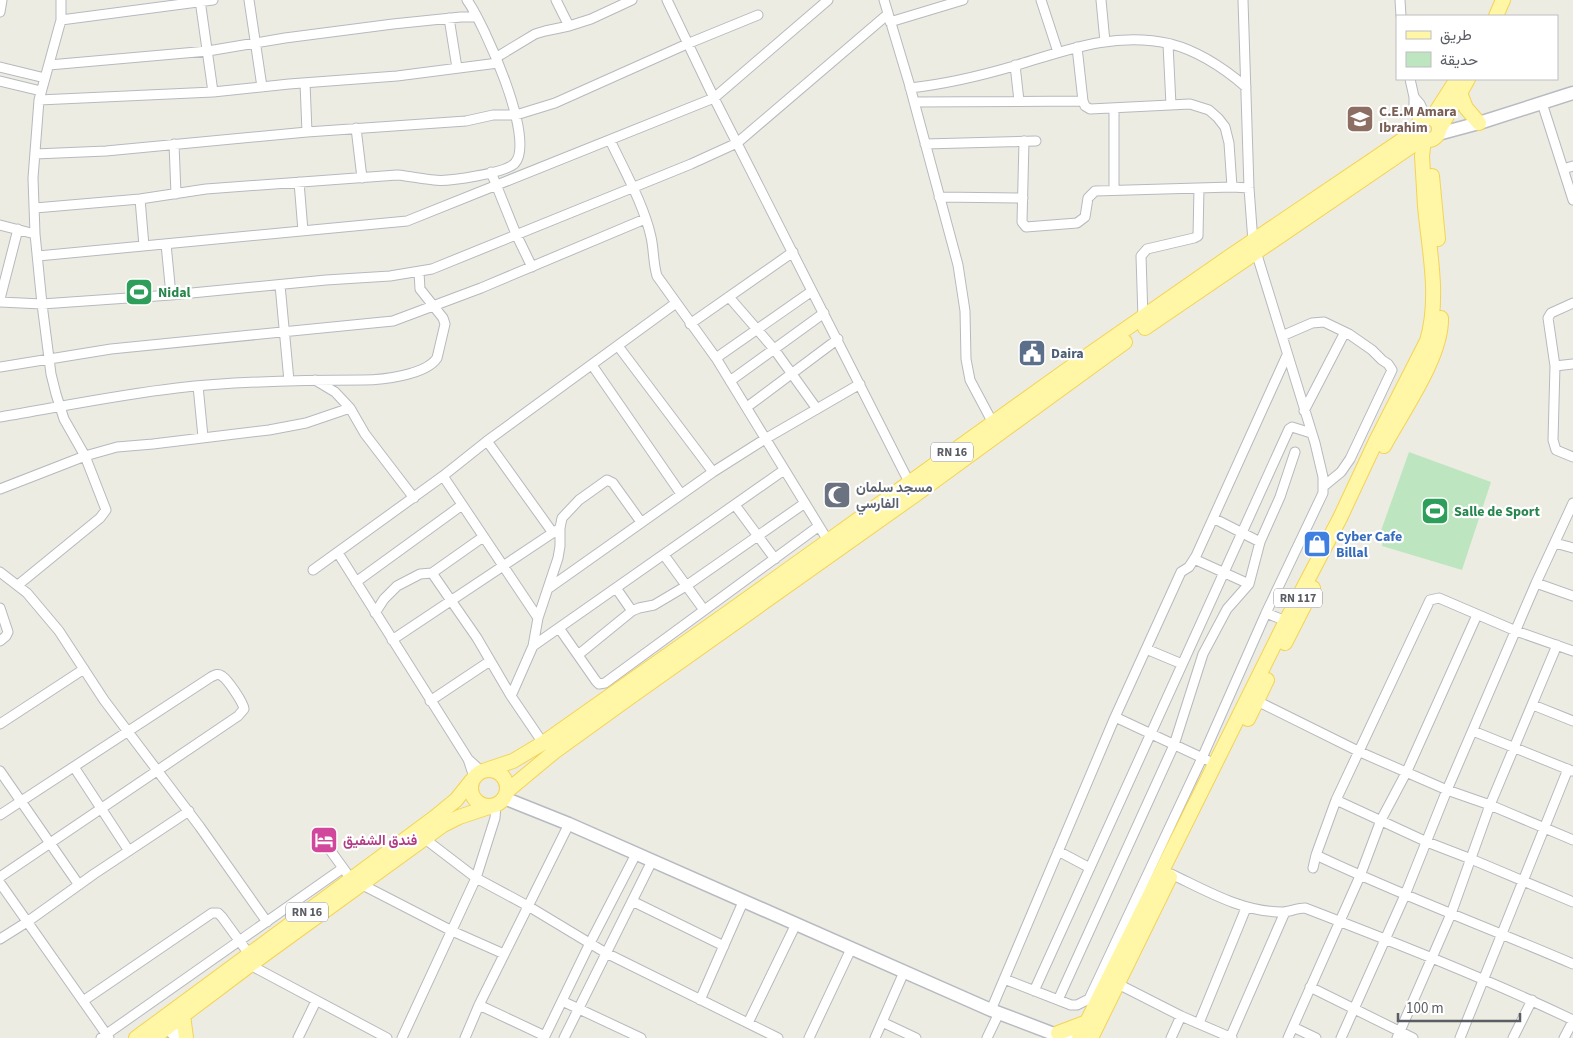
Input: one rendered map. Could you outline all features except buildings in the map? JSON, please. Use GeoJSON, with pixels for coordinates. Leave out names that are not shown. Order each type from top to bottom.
{"type":"FeatureCollection","features":[{"type":"Feature","properties":{"kind":"main road"},"geometry":{"type":"LineString","coordinates":[[1488,15],[1494,0]]}},
{"type":"Feature","properties":{"kind":"main road"},"geometry":{"type":"LineString","coordinates":[[1496,15],[1504,0]]}},
{"type":"Feature","properties":{"kind":"main road"},"geometry":{"type":"LineString","coordinates":[[1459,86],[1466,108],[1479,123]]}},
{"type":"Feature","properties":{"kind":"main road","name":"RN 16"},"geometry":{"type":"LineString","coordinates":[[356,882],[425,839],[443,825],[499,800],[554,752],[831,546],[996,428],[1143,318],[1255,247],[1428,130],[1459,86]]}},
{"type":"Feature","properties":{"kind":"main road","name":"RN 117"},"geometry":{"type":"LineString","coordinates":[[1091,1038],[1221,770],[1384,445],[1420,381],[1434,349],[1441,324],[1434,245],[1422,156],[1428,130]]}},
{"type":"Feature","properties":{"kind":"main road","name":"RN 117"},"geometry":{"type":"LineString","coordinates":[[1079,1038],[1087,1022],[1093,1001],[1208,761],[1340,518],[1427,340],[1432,325],[1434,245]]}},
{"type":"Feature","properties":{"kind":"main road","name":"RN 16"},"geometry":{"type":"LineString","coordinates":[[164,1030],[249,959],[356,882],[456,800],[478,775],[513,761],[543,743],[663,659],[831,546],[909,482],[996,428],[1117,348],[1255,247]]}},
{"type":"Feature","properties":{"kind":"main road"},"geometry":{"type":"LineString","coordinates":[[494,771],[504,778],[499,800],[483,806],[473,798],[471,792],[478,775],[494,771]]}},
{"type":"Feature","properties":{"kind":"main road","name":"RN 16"},"geometry":{"type":"LineString","coordinates":[[136,1038],[164,1030],[249,959]]}},
{"type":"Feature","properties":{"kind":"main road"},"geometry":{"type":"LineString","coordinates":[[183,1015],[186,1038]]}},
{"type":"Feature","properties":{"kind":"main road"},"geometry":{"type":"LineString","coordinates":[[1056,1035],[1087,1022]]}},
{"type":"Feature","properties":{"kind":"street"},"geometry":{"type":"LineString","coordinates":[[0,12],[2,0]]}},
{"type":"Feature","properties":{"kind":"street"},"geometry":{"type":"LineString","coordinates":[[18,585],[88,529],[105,512],[104,504],[84,456],[64,419],[51,374],[35,234],[33,178],[40,96],[61,20],[61,0]]}},
{"type":"Feature","properties":{"kind":"street"},"geometry":{"type":"LineString","coordinates":[[61,20],[213,0]]}},
{"type":"Feature","properties":{"kind":"street"},"geometry":{"type":"LineString","coordinates":[[249,0],[262,87]]}},
{"type":"Feature","properties":{"kind":"street"},"geometry":{"type":"LineString","coordinates":[[556,0],[569,26]]}},
{"type":"Feature","properties":{"kind":"street"},"geometry":{"type":"LineString","coordinates":[[0,81],[27,87],[40,96],[213,92],[397,76],[498,60],[535,34],[591,19],[632,0]]}},
{"type":"Feature","properties":{"kind":"street"},"geometry":{"type":"LineString","coordinates":[[667,0],[714,98],[909,482]]}},
{"type":"Feature","properties":{"kind":"street"},"geometry":{"type":"LineString","coordinates":[[38,256],[407,221],[714,98],[828,0]]}},
{"type":"Feature","properties":{"kind":"street"},"geometry":{"type":"LineString","coordinates":[[884,0],[914,102],[962,286],[966,359],[970,380],[996,428]]}},
{"type":"Feature","properties":{"kind":"street"},"geometry":{"type":"LineString","coordinates":[[18,229],[0,300],[42,304],[171,295],[326,280],[390,276],[432,269],[737,143],[889,18],[963,0]]}},
{"type":"Feature","properties":{"kind":"street"},"geometry":{"type":"LineString","coordinates":[[1041,0],[1058,52]]}},
{"type":"Feature","properties":{"kind":"street"},"geometry":{"type":"LineString","coordinates":[[1101,0],[1105,42]]}},
{"type":"Feature","properties":{"kind":"street"},"geometry":{"type":"LineString","coordinates":[[1114,717],[1208,761],[1266,613],[1323,493],[1324,486],[1315,443],[1255,247],[1250,188],[1244,0]]}},
{"type":"Feature","properties":{"kind":"street"},"geometry":{"type":"LineString","coordinates":[[1400,0],[1401,15]]}},
{"type":"Feature","properties":{"kind":"street"},"geometry":{"type":"LineString","coordinates":[[200,1],[213,92]]}},
{"type":"Feature","properties":{"kind":"street"},"geometry":{"type":"LineString","coordinates":[[35,208],[140,199],[206,189],[397,175],[449,181],[511,166],[518,158],[521,149],[516,115],[498,60],[471,1]]}},
{"type":"Feature","properties":{"kind":"street"},"geometry":{"type":"LineString","coordinates":[[35,154],[106,151],[307,132],[466,120],[493,115],[516,115],[555,103],[687,44],[758,15]]}},
{"type":"Feature","properties":{"kind":"street"},"geometry":{"type":"LineString","coordinates":[[49,65],[208,51],[329,32],[449,18],[477,17]]}},
{"type":"Feature","properties":{"kind":"street"},"geometry":{"type":"LineString","coordinates":[[449,18],[456,68]]}},
{"type":"Feature","properties":{"kind":"street"},"geometry":{"type":"LineString","coordinates":[[910,88],[938,85],[1090,43],[1133,40],[1168,44],[1182,48],[1230,73],[1246,87]]}},
{"type":"Feature","properties":{"kind":"street"},"geometry":{"type":"LineString","coordinates":[[1168,44],[1171,105]]}},
{"type":"Feature","properties":{"kind":"street"},"geometry":{"type":"LineString","coordinates":[[1077,47],[1083,101],[1090,110],[1171,105],[1199,106],[1209,110],[1218,118],[1225,127],[1229,143],[1232,187]]}},
{"type":"Feature","properties":{"kind":"street"},"geometry":{"type":"LineString","coordinates":[[1015,65],[1019,102]]}},
{"type":"Feature","properties":{"kind":"street"},"geometry":{"type":"LineString","coordinates":[[0,68],[45,78]]}},
{"type":"Feature","properties":{"kind":"street"},"geometry":{"type":"LineString","coordinates":[[27,87],[30,74]]}},
{"type":"Feature","properties":{"kind":"street"},"geometry":{"type":"LineString","coordinates":[[1410,80],[1414,97],[1420,104],[1428,130],[1479,123],[1573,93]]}},
{"type":"Feature","properties":{"kind":"street"},"geometry":{"type":"LineString","coordinates":[[305,83],[307,132]]}},
{"type":"Feature","properties":{"kind":"street"},"geometry":{"type":"LineString","coordinates":[[914,102],[1083,101]]}},
{"type":"Feature","properties":{"kind":"street"},"geometry":{"type":"LineString","coordinates":[[1542,104],[1573,200]]}},
{"type":"Feature","properties":{"kind":"street"},"geometry":{"type":"LineString","coordinates":[[1114,108],[1114,190]]}},
{"type":"Feature","properties":{"kind":"street"},"geometry":{"type":"LineString","coordinates":[[356,128],[362,178]]}},
{"type":"Feature","properties":{"kind":"street"},"geometry":{"type":"LineString","coordinates":[[610,140],[651,236],[657,276],[716,358],[831,546]]}},
{"type":"Feature","properties":{"kind":"street"},"geometry":{"type":"LineString","coordinates":[[1024,141],[1022,222],[1024,226],[1077,223],[1084,217],[1090,194],[1094,191],[1250,188]]}},
{"type":"Feature","properties":{"kind":"street"},"geometry":{"type":"LineString","coordinates":[[925,144],[1036,141]]}},
{"type":"Feature","properties":{"kind":"street"},"geometry":{"type":"LineString","coordinates":[[174,144],[176,194]]}},
{"type":"Feature","properties":{"kind":"street"},"geometry":{"type":"LineString","coordinates":[[1563,170],[1573,166]]}},
{"type":"Feature","properties":{"kind":"street"},"geometry":{"type":"LineString","coordinates":[[491,172],[516,234],[532,267]]}},
{"type":"Feature","properties":{"kind":"street"},"geometry":{"type":"LineString","coordinates":[[300,182],[303,231]]}},
{"type":"Feature","properties":{"kind":"street"},"geometry":{"type":"LineString","coordinates":[[1143,318],[1142,256],[1147,249],[1198,236],[1199,188]]}},
{"type":"Feature","properties":{"kind":"street"},"geometry":{"type":"LineString","coordinates":[[939,197],[1023,198]]}},
{"type":"Feature","properties":{"kind":"street"},"geometry":{"type":"LineString","coordinates":[[140,199],[144,246]]}},
{"type":"Feature","properties":{"kind":"street"},"geometry":{"type":"LineString","coordinates":[[0,367],[111,349],[285,330],[382,323],[434,306],[645,219]]}},
{"type":"Feature","properties":{"kind":"street"},"geometry":{"type":"LineString","coordinates":[[0,225],[35,234]]}},
{"type":"Feature","properties":{"kind":"street"},"geometry":{"type":"LineString","coordinates":[[166,244],[171,295]]}},
{"type":"Feature","properties":{"kind":"street"},"geometry":{"type":"LineString","coordinates":[[690,324],[793,252]]}},
{"type":"Feature","properties":{"kind":"street"},"geometry":{"type":"LineString","coordinates":[[0,417],[123,396],[198,386],[315,380],[375,380],[417,372],[434,363],[438,358],[445,324],[443,318],[420,289],[419,272]]}},
{"type":"Feature","properties":{"kind":"street"},"geometry":{"type":"LineString","coordinates":[[280,285],[288,381]]}},
{"type":"Feature","properties":{"kind":"street"},"geometry":{"type":"LineString","coordinates":[[716,358],[812,290]]}},
{"type":"Feature","properties":{"kind":"street"},"geometry":{"type":"LineString","coordinates":[[729,297],[774,349],[817,409]]}},
{"type":"Feature","properties":{"kind":"street"},"geometry":{"type":"LineString","coordinates":[[1573,303],[1548,315],[1555,366],[1554,447],[1556,450],[1573,458]]}},
{"type":"Feature","properties":{"kind":"street"},"geometry":{"type":"LineString","coordinates":[[313,570],[414,498],[487,441],[676,304]]}},
{"type":"Feature","properties":{"kind":"street"},"geometry":{"type":"LineString","coordinates":[[730,381],[824,313]]}},
{"type":"Feature","properties":{"kind":"street"},"geometry":{"type":"LineString","coordinates":[[1282,336],[1312,322],[1324,322],[1345,332],[1372,350],[1391,367],[1392,372],[1350,459],[1341,472],[1324,486]]}},
{"type":"Feature","properties":{"kind":"street"},"geometry":{"type":"LineString","coordinates":[[1304,411],[1345,332]]}},
{"type":"Feature","properties":{"kind":"street"},"geometry":{"type":"LineString","coordinates":[[747,407],[838,340]]}},
{"type":"Feature","properties":{"kind":"street"},"geometry":{"type":"LineString","coordinates":[[618,346],[713,472]]}},
{"type":"Feature","properties":{"kind":"street"},"geometry":{"type":"LineString","coordinates":[[987,1038],[1004,979],[1114,717],[1181,572],[1194,559],[1287,355]]}},
{"type":"Feature","properties":{"kind":"street"},"geometry":{"type":"LineString","coordinates":[[1555,366],[1573,364]]}},
{"type":"Feature","properties":{"kind":"street"},"geometry":{"type":"LineString","coordinates":[[592,365],[681,494]]}},
{"type":"Feature","properties":{"kind":"street"},"geometry":{"type":"LineString","coordinates":[[315,380],[335,392],[350,408],[365,434],[414,498]]}},
{"type":"Feature","properties":{"kind":"street"},"geometry":{"type":"LineString","coordinates":[[549,588],[713,472],[765,439],[860,384]]}},
{"type":"Feature","properties":{"kind":"street"},"geometry":{"type":"LineString","coordinates":[[198,386],[203,437]]}},
{"type":"Feature","properties":{"kind":"street"},"geometry":{"type":"LineString","coordinates":[[0,489],[84,456],[117,446],[153,444],[269,430],[306,423],[350,408]]}},
{"type":"Feature","properties":{"kind":"street"},"geometry":{"type":"LineString","coordinates":[[1034,991],[1289,429],[1292,428],[1311,433]]}},
{"type":"Feature","properties":{"kind":"street"},"geometry":{"type":"LineString","coordinates":[[487,441],[556,531],[560,546],[549,588],[538,618],[533,646],[511,696]]}},
{"type":"Feature","properties":{"kind":"street"},"geometry":{"type":"LineString","coordinates":[[1058,1000],[1174,745],[1202,654],[1227,609],[1250,584],[1260,542],[1280,498],[1295,452]]}},
{"type":"Feature","properties":{"kind":"street"},"geometry":{"type":"LineString","coordinates":[[533,646],[784,470]]}},
{"type":"Feature","properties":{"kind":"street"},"geometry":{"type":"LineString","coordinates":[[443,476],[538,618]]}},
{"type":"Feature","properties":{"kind":"street"},"geometry":{"type":"LineString","coordinates":[[392,640],[452,602],[556,531],[569,508],[607,480],[613,483],[641,522]]}},
{"type":"Feature","properties":{"kind":"street"},"geometry":{"type":"LineString","coordinates":[[578,655],[632,611],[654,605],[686,586],[805,503]]}},
{"type":"Feature","properties":{"kind":"street"},"geometry":{"type":"LineString","coordinates":[[1341,1038],[1405,895],[1447,790],[1536,583],[1573,503]]}},
{"type":"Feature","properties":{"kind":"street"},"geometry":{"type":"LineString","coordinates":[[356,582],[462,505]]}},
{"type":"Feature","properties":{"kind":"street"},"geometry":{"type":"LineString","coordinates":[[735,505],[775,559]]}},
{"type":"Feature","properties":{"kind":"street"},"geometry":{"type":"LineString","coordinates":[[1213,518],[1260,542]]}},
{"type":"Feature","properties":{"kind":"street"},"geometry":{"type":"LineString","coordinates":[[559,628],[596,681],[602,684],[819,526]]}},
{"type":"Feature","properties":{"kind":"street"},"geometry":{"type":"LineString","coordinates":[[375,613],[384,599],[397,586],[420,574],[432,573],[483,537]]}},
{"type":"Feature","properties":{"kind":"street"},"geometry":{"type":"LineString","coordinates":[[1555,542],[1573,548]]}},
{"type":"Feature","properties":{"kind":"street"},"geometry":{"type":"LineString","coordinates":[[338,553],[478,775]]}},
{"type":"Feature","properties":{"kind":"street"},"geometry":{"type":"LineString","coordinates":[[664,555],[704,610]]}},
{"type":"Feature","properties":{"kind":"street"},"geometry":{"type":"LineString","coordinates":[[1194,559],[1250,584]]}},
{"type":"Feature","properties":{"kind":"street"},"geometry":{"type":"LineString","coordinates":[[0,572],[33,599],[60,630],[104,700],[189,811],[266,922]]}},
{"type":"Feature","properties":{"kind":"street"},"geometry":{"type":"LineString","coordinates":[[432,573],[543,743]]}},
{"type":"Feature","properties":{"kind":"street"},"geometry":{"type":"LineString","coordinates":[[1536,583],[1573,596]]}},
{"type":"Feature","properties":{"kind":"street"},"geometry":{"type":"LineString","coordinates":[[616,588],[632,611]]}},
{"type":"Feature","properties":{"kind":"street"},"geometry":{"type":"LineString","coordinates":[[1313,868],[1336,800],[1430,600],[1438,598],[1516,631],[1573,651]]}},
{"type":"Feature","properties":{"kind":"street"},"geometry":{"type":"LineString","coordinates":[[0,608],[8,632],[0,641]]}},
{"type":"Feature","properties":{"kind":"street"},"geometry":{"type":"LineString","coordinates":[[1266,613],[1286,620]]}},
{"type":"Feature","properties":{"kind":"street"},"geometry":{"type":"LineString","coordinates":[[1288,1038],[1360,876],[1381,820],[1407,771],[1477,615]]}},
{"type":"Feature","properties":{"kind":"street"},"geometry":{"type":"LineString","coordinates":[[1399,1035],[1451,914],[1490,805],[1557,645]]}},
{"type":"Feature","properties":{"kind":"street"},"geometry":{"type":"LineString","coordinates":[[654,647],[663,659]]}},
{"type":"Feature","properties":{"kind":"street"},"geometry":{"type":"LineString","coordinates":[[1146,649],[1182,664]]}},
{"type":"Feature","properties":{"kind":"street"},"geometry":{"type":"LineString","coordinates":[[430,701],[490,661]]}},
{"type":"Feature","properties":{"kind":"street"},"geometry":{"type":"LineString","coordinates":[[0,724],[84,669]]}},
{"type":"Feature","properties":{"kind":"street"},"geometry":{"type":"LineString","coordinates":[[0,815],[211,677],[220,674],[243,703],[244,710],[238,716],[0,877]]}},
{"type":"Feature","properties":{"kind":"street"},"geometry":{"type":"LineString","coordinates":[[1257,701],[1360,752],[1447,790],[1490,805],[1573,840]]}},
{"type":"Feature","properties":{"kind":"street"},"geometry":{"type":"LineString","coordinates":[[1533,706],[1573,721]]}},
{"type":"Feature","properties":{"kind":"street"},"geometry":{"type":"LineString","coordinates":[[1460,1038],[1522,880],[1571,770],[1472,731]]}},
{"type":"Feature","properties":{"kind":"street"},"geometry":{"type":"LineString","coordinates":[[74,767],[129,850]]}},
{"type":"Feature","properties":{"kind":"street"},"geometry":{"type":"LineString","coordinates":[[0,771],[79,885]]}},
{"type":"Feature","properties":{"kind":"street"},"geometry":{"type":"LineString","coordinates":[[402,1038],[476,878],[499,800],[569,824],[850,949],[995,1011],[1056,1035],[1073,1038]]}},
{"type":"Feature","properties":{"kind":"street"},"geometry":{"type":"LineString","coordinates":[[1336,800],[1427,842],[1573,902]]}},
{"type":"Feature","properties":{"kind":"street"},"geometry":{"type":"LineString","coordinates":[[0,939],[189,811]]}},
{"type":"Feature","properties":{"kind":"street"},"geometry":{"type":"LineString","coordinates":[[465,1038],[479,1005],[569,824]]}},
{"type":"Feature","properties":{"kind":"street"},"geometry":{"type":"LineString","coordinates":[[425,839],[476,878],[528,906],[606,953],[778,1038]]}},
{"type":"Feature","properties":{"kind":"street"},"geometry":{"type":"LineString","coordinates":[[325,843],[356,882],[452,931],[504,954]]}},
{"type":"Feature","properties":{"kind":"street"},"geometry":{"type":"LineString","coordinates":[[1058,851],[1090,868]]}},
{"type":"Feature","properties":{"kind":"street"},"geometry":{"type":"LineString","coordinates":[[479,1005],[544,1037],[636,854]]}},
{"type":"Feature","properties":{"kind":"street"},"geometry":{"type":"LineString","coordinates":[[1316,855],[1360,876],[1573,964]]}},
{"type":"Feature","properties":{"kind":"street"},"geometry":{"type":"LineString","coordinates":[[564,1038],[652,861]]}},
{"type":"Feature","properties":{"kind":"street"},"geometry":{"type":"LineString","coordinates":[[0,883],[83,1001],[105,1037],[343,868]]}},
{"type":"Feature","properties":{"kind":"street"},"geometry":{"type":"LineString","coordinates":[[1171,874],[1246,908],[1285,912],[1296,908],[1305,908],[1385,938],[1484,979],[1573,1021],[1564,1038]]}},
{"type":"Feature","properties":{"kind":"street"},"geometry":{"type":"LineString","coordinates":[[632,900],[724,946]]}},
{"type":"Feature","properties":{"kind":"street"},"geometry":{"type":"LineString","coordinates":[[700,1000],[743,902]]}},
{"type":"Feature","properties":{"kind":"street"},"geometry":{"type":"LineString","coordinates":[[1198,1023],[1246,908]]}},
{"type":"Feature","properties":{"kind":"street"},"geometry":{"type":"LineString","coordinates":[[1118,984],[1181,1016],[1231,1038],[1285,912]]}},
{"type":"Feature","properties":{"kind":"street"},"geometry":{"type":"LineString","coordinates":[[83,1001],[212,913],[220,914],[240,941],[249,959],[316,1000],[387,1038]]}},
{"type":"Feature","properties":{"kind":"street"},"geometry":{"type":"LineString","coordinates":[[748,1024],[796,924]]}},
{"type":"Feature","properties":{"kind":"street"},"geometry":{"type":"LineString","coordinates":[[808,1038],[850,949]]}},
{"type":"Feature","properties":{"kind":"street"},"geometry":{"type":"LineString","coordinates":[[875,1038],[904,972]]}},
{"type":"Feature","properties":{"kind":"street"},"geometry":{"type":"LineString","coordinates":[[1004,979],[1058,1000],[1077,1005],[1093,1001]]}},
{"type":"Feature","properties":{"kind":"street"},"geometry":{"type":"LineString","coordinates":[[1310,987],[1355,1009],[1399,1035],[1413,1038]]}},
{"type":"Feature","properties":{"kind":"street"},"geometry":{"type":"LineString","coordinates":[[298,1038],[316,1000]]}},
{"type":"Feature","properties":{"kind":"street"},"geometry":{"type":"LineString","coordinates":[[562,1000],[641,1038]]}},
{"type":"Feature","properties":{"kind":"street"},"geometry":{"type":"LineString","coordinates":[[1513,1038],[1532,1000]]}},
{"type":"Feature","properties":{"kind":"street"},"geometry":{"type":"LineString","coordinates":[[1170,1038],[1181,1016]]}},
{"type":"Feature","properties":{"kind":"street"},"geometry":{"type":"LineString","coordinates":[[882,1022],[916,1038]]}},
{"type":"Feature","properties":{"kind":"street"},"geometry":{"type":"LineString","coordinates":[[1292,1027],[1316,1038]]}},
{"type":"Feature","properties":{"kind":"green space","name":"Salle de Sport"},"geometry":{"type":"Polygon","coordinates":[[[1409,452],[1491,482],[1462,570],[1382,546],[1383,541],[1378,539],[1409,452]]]}},
{"type":"Feature","properties":{"kind":"place","name":"C.E.M Amara Ibrahim"},"geometry":{"type":"Point","coordinates":[1360,119]}},
{"type":"Feature","properties":{"kind":"place","name":"Nidal"},"geometry":{"type":"Point","coordinates":[139,292]}},
{"type":"Feature","properties":{"kind":"place","name":"Daira"},"geometry":{"type":"Point","coordinates":[1032,353]}},
{"type":"Feature","properties":{"kind":"place","name":"مسجد سلمان الفارسي"},"geometry":{"type":"Point","coordinates":[837,495]}},
{"type":"Feature","properties":{"kind":"place","name":"Salle de Sport"},"geometry":{"type":"Point","coordinates":[1435,511]}},
{"type":"Feature","properties":{"kind":"place","name":"Cyber Cafe Billal"},"geometry":{"type":"Point","coordinates":[1317,544]}},
{"type":"Feature","properties":{"kind":"place","name":"فندق الشفيق"},"geometry":{"type":"Point","coordinates":[324,840]}}]}
